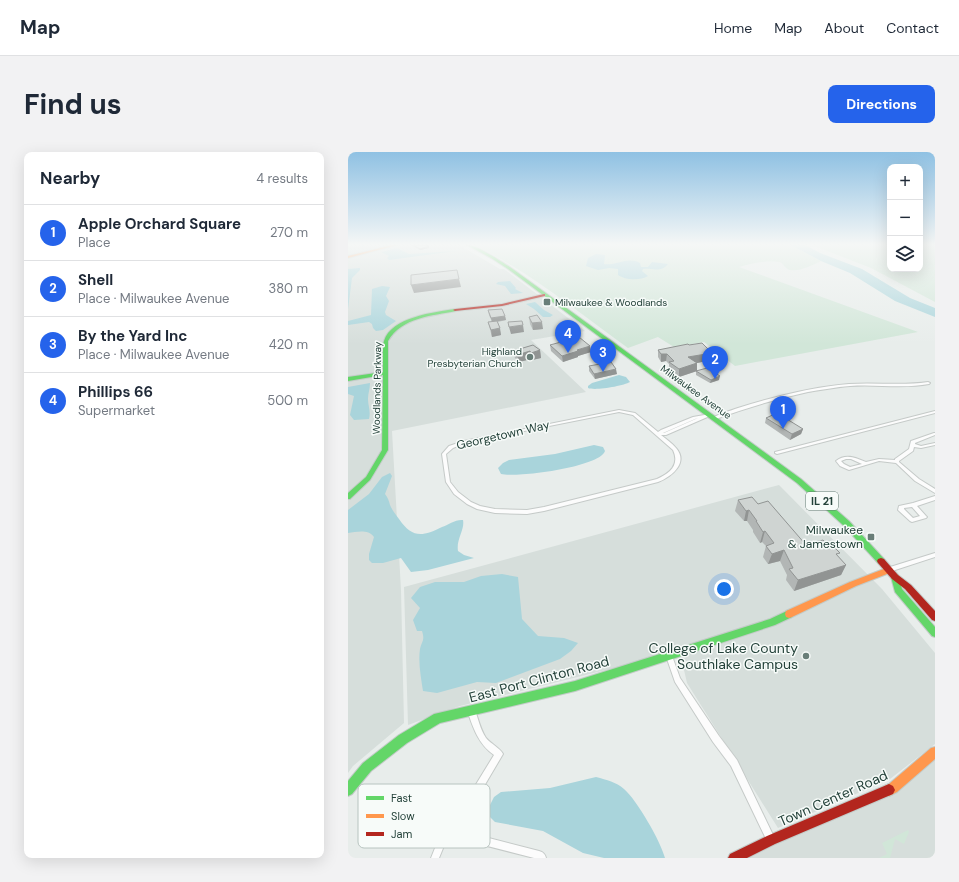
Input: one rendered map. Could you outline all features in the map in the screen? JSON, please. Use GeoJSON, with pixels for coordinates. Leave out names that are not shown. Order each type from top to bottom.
{"type":"FeatureCollection","features":[{"type":"Feature","properties":{"kind":"street","name":"Milwaukee Avenue"},"geometry":{"type":"LineString","coordinates":[[522,278],[799,481],[846,523],[895,577],[908,587],[935,617]]}},
{"type":"Feature","properties":{"kind":"street","name":"Woodlands Parkway"},"geometry":{"type":"LineString","coordinates":[[348,497],[368,478],[385,450],[386,341],[388,336],[396,328],[405,323],[424,316],[476,307],[502,305],[543,294]]}},
{"type":"Feature","properties":{"kind":"street"},"geometry":{"type":"LineString","coordinates":[[348,379],[386,373]]}},
{"type":"Feature","properties":{"kind":"street"},"geometry":{"type":"LineString","coordinates":[[659,434],[666,434],[734,410],[828,387],[858,385],[913,386],[928,383]]}},
{"type":"Feature","properties":{"kind":"street","name":"Georgetown Way"},"geometry":{"type":"LineString","coordinates":[[625,411],[632,413],[659,434],[675,449],[679,456],[676,467],[670,474],[658,480],[544,509],[526,512],[508,512],[479,508],[455,493],[448,482],[446,473],[444,454],[451,447],[460,443],[611,412],[625,411]]}},
{"type":"Feature","properties":{"kind":"street"},"geometry":{"type":"LineString","coordinates":[[777,453],[935,412]]}},
{"type":"Feature","properties":{"kind":"street"},"geometry":{"type":"LineString","coordinates":[[897,462],[897,460],[911,450],[914,442],[935,434]]}},
{"type":"Feature","properties":{"kind":"street"},"geometry":{"type":"LineString","coordinates":[[912,445],[921,447],[935,444]]}},
{"type":"Feature","properties":{"kind":"street"},"geometry":{"type":"LineString","coordinates":[[866,464],[850,457],[838,461],[849,469],[884,460],[897,462],[917,480],[935,491]]}},
{"type":"Feature","properties":{"kind":"street"},"geometry":{"type":"LineString","coordinates":[[913,505],[935,498]]}},
{"type":"Feature","properties":{"kind":"street"},"geometry":{"type":"LineString","coordinates":[[889,570],[935,555]]}},
{"type":"Feature","properties":{"kind":"street","name":"East Port Clinton Road"},"geometry":{"type":"LineString","coordinates":[[348,790],[367,768],[403,739],[438,718],[575,686],[669,656],[772,622],[853,584],[889,570]]}},
{"type":"Feature","properties":{"kind":"street","name":"Milwaukee Avenue"},"geometry":{"type":"LineString","coordinates":[[895,577],[898,590],[935,633]]}},
{"type":"Feature","properties":{"kind":"street"},"geometry":{"type":"LineString","coordinates":[[669,656],[677,680],[716,739],[734,763],[771,840]]}},
{"type":"Feature","properties":{"kind":"street"},"geometry":{"type":"LineString","coordinates":[[470,710],[479,736],[491,749],[499,754],[481,784]]}},
{"type":"Feature","properties":{"kind":"street","name":"Town Center Road"},"geometry":{"type":"LineString","coordinates":[[734,858],[771,840],[893,788],[935,752]]}},
{"type":"Feature","properties":{"kind":"street"},"geometry":{"type":"LineString","coordinates":[[490,842],[538,855],[542,858]]}},
{"type":"Feature","properties":{"kind":"street"},"geometry":{"type":"LineString","coordinates":[[435,858],[439,848]]}},
{"type":"Feature","properties":{"kind":"shaded area"},"geometry":{"type":"Polygon","coordinates":[[[348,278],[516,278],[585,331],[531,340],[586,392],[392,431],[401,590],[404,723],[353,766],[348,773],[348,278]]]}},
{"type":"Feature","properties":{"kind":"shaded area","name":"College of Lake County Southlake Campus"},"geometry":{"type":"Polygon","coordinates":[[[779,485],[882,589],[935,653],[935,744],[890,779],[778,828],[687,683],[684,670],[672,648],[646,660],[460,706],[408,725],[404,587],[779,485]]]}},
{"type":"Feature","properties":{"kind":"shaded area"},"geometry":{"type":"Polygon","coordinates":[[[935,752],[935,858],[734,858],[893,788],[935,752]]]}},
{"type":"Feature","properties":{"kind":"green space"},"geometry":{"type":"Polygon","coordinates":[[[531,278],[769,278],[918,332],[735,366],[704,342],[674,347],[658,337],[628,348],[572,306],[531,278]]]}},
{"type":"Feature","properties":{"kind":"green space"},"geometry":{"type":"Polygon","coordinates":[[[890,278],[935,278],[935,302],[890,278]]]}},
{"type":"Feature","properties":{"kind":"green space"},"geometry":{"type":"Polygon","coordinates":[[[908,830],[909,832],[904,844],[895,839],[890,858],[879,858],[887,854],[882,843],[908,830]]]}},
{"type":"Feature","properties":{"kind":"water"},"geometry":{"type":"Polygon","coordinates":[[[348,278],[352,278],[352,278],[348,309],[348,278]]]}},
{"type":"Feature","properties":{"kind":"water"},"geometry":{"type":"Polygon","coordinates":[[[624,278],[645,278],[637,279],[624,278]]]}},
{"type":"Feature","properties":{"kind":"water"},"geometry":{"type":"Polygon","coordinates":[[[858,278],[877,278],[910,298],[935,308],[935,317],[895,301],[858,278]]]}},
{"type":"Feature","properties":{"kind":"water"},"geometry":{"type":"Polygon","coordinates":[[[510,281],[516,288],[515,289],[523,293],[511,294],[505,286],[496,284],[498,282],[510,281]]]}},
{"type":"Feature","properties":{"kind":"water"},"geometry":{"type":"Polygon","coordinates":[[[382,286],[390,287],[386,296],[389,301],[385,312],[386,315],[396,321],[383,330],[376,331],[369,322],[348,325],[348,321],[371,315],[372,289],[382,286]]]}},
{"type":"Feature","properties":{"kind":"water"},"geometry":{"type":"Polygon","coordinates":[[[535,302],[544,310],[553,315],[550,317],[543,317],[526,304],[535,302]]]}},
{"type":"Feature","properties":{"kind":"water"},"geometry":{"type":"Polygon","coordinates":[[[619,375],[626,377],[630,382],[609,388],[588,388],[588,386],[592,383],[619,375]]]}},
{"type":"Feature","properties":{"kind":"water"},"geometry":{"type":"Polygon","coordinates":[[[370,383],[368,399],[370,413],[369,419],[354,420],[350,415],[354,396],[348,394],[348,387],[370,383]]]}},
{"type":"Feature","properties":{"kind":"water"},"geometry":{"type":"Polygon","coordinates":[[[594,445],[603,447],[605,451],[600,457],[574,466],[540,473],[510,475],[501,474],[498,468],[509,460],[555,454],[594,445]]]}},
{"type":"Feature","properties":{"kind":"water"},"geometry":{"type":"Polygon","coordinates":[[[390,473],[392,476],[385,494],[395,514],[408,530],[418,534],[429,533],[455,521],[463,520],[463,527],[458,542],[458,551],[464,555],[474,558],[428,570],[411,572],[401,558],[383,563],[372,563],[369,560],[369,554],[374,537],[372,534],[366,532],[348,533],[348,510],[369,494],[382,477],[390,473]]]}},
{"type":"Feature","properties":{"kind":"water"},"geometry":{"type":"Polygon","coordinates":[[[502,574],[518,577],[522,619],[538,636],[564,638],[578,643],[571,651],[560,659],[496,683],[477,682],[437,693],[423,691],[419,659],[423,637],[422,631],[417,631],[413,620],[420,608],[411,598],[420,587],[435,582],[464,582],[481,576],[502,574]]]}},
{"type":"Feature","properties":{"kind":"water"},"geometry":{"type":"Polygon","coordinates":[[[596,777],[618,785],[629,794],[648,822],[659,842],[665,858],[604,858],[583,853],[543,831],[495,822],[490,817],[490,805],[494,797],[501,792],[550,788],[596,777]]]}},
{"type":"Feature","properties":{"kind":"building"},"geometry":{"type":"Polygon","coordinates":[[[411,278],[459,279],[411,285],[411,278]]]}},
{"type":"Feature","properties":{"kind":"building"},"geometry":{"type":"Polygon","coordinates":[[[502,309],[505,316],[491,318],[488,310],[502,309]]]}},
{"type":"Feature","properties":{"kind":"building"},"geometry":{"type":"Polygon","coordinates":[[[537,315],[542,322],[532,323],[529,317],[537,315]]]}},
{"type":"Feature","properties":{"kind":"building"},"geometry":{"type":"Polygon","coordinates":[[[497,321],[500,328],[491,330],[488,322],[497,321]]]}},
{"type":"Feature","properties":{"kind":"building"},"geometry":{"type":"Polygon","coordinates":[[[522,321],[523,325],[509,327],[508,322],[522,321]]]}},
{"type":"Feature","properties":{"kind":"building"},"geometry":{"type":"Polygon","coordinates":[[[579,337],[590,346],[562,356],[550,345],[579,337]]]}},
{"type":"Feature","properties":{"kind":"building"},"geometry":{"type":"Polygon","coordinates":[[[702,343],[712,353],[688,357],[697,363],[679,369],[669,362],[674,361],[667,354],[661,354],[658,350],[688,344],[702,343]]]}},
{"type":"Feature","properties":{"kind":"building"},"geometry":{"type":"Polygon","coordinates":[[[533,345],[540,350],[517,355],[513,351],[533,345]]]}},
{"type":"Feature","properties":{"kind":"building"},"geometry":{"type":"Polygon","coordinates":[[[611,362],[616,369],[594,374],[589,366],[611,362]]]}},
{"type":"Feature","properties":{"kind":"building"},"geometry":{"type":"Polygon","coordinates":[[[707,368],[720,376],[711,380],[696,371],[707,368]]]}},
{"type":"Feature","properties":{"kind":"building"},"geometry":{"type":"Polygon","coordinates":[[[777,413],[803,429],[792,434],[766,418],[777,413]]]}},
{"type":"Feature","properties":{"kind":"building"},"geometry":{"type":"Polygon","coordinates":[[[752,497],[758,504],[768,501],[806,545],[823,540],[832,549],[835,548],[840,553],[836,554],[846,565],[798,580],[789,569],[793,568],[784,550],[772,554],[766,546],[774,543],[765,531],[763,532],[749,510],[746,511],[738,500],[752,497]]]}},
{"type":"Feature","properties":{"kind":"traffic: fast"},"geometry":{"type":"LineString","coordinates":[[523,278],[799,481],[846,523],[881,561]]}},
{"type":"Feature","properties":{"kind":"traffic: fast"},"geometry":{"type":"LineString","coordinates":[[348,497],[368,478],[385,450],[386,341],[390,334],[406,322],[422,316],[455,310]]}},
{"type":"Feature","properties":{"kind":"traffic: fast"},"geometry":{"type":"LineString","coordinates":[[348,379],[386,373]]}},
{"type":"Feature","properties":{"kind":"traffic: fast"},"geometry":{"type":"LineString","coordinates":[[895,577],[898,590],[935,633]]}},
{"type":"Feature","properties":{"kind":"traffic: fast"},"geometry":{"type":"LineString","coordinates":[[348,790],[367,767],[403,739],[438,718],[575,686],[772,622],[789,614]]}},
{"type":"Feature","properties":{"kind":"traffic: slow"},"geometry":{"type":"LineString","coordinates":[[789,614],[853,584],[889,570]]}},
{"type":"Feature","properties":{"kind":"traffic: slow"},"geometry":{"type":"LineString","coordinates":[[889,790],[935,752]]}},
{"type":"Feature","properties":{"kind":"traffic: jam"},"geometry":{"type":"LineString","coordinates":[[455,310],[502,305],[544,295]]}},
{"type":"Feature","properties":{"kind":"traffic: jam"},"geometry":{"type":"LineString","coordinates":[[881,561],[895,577],[908,587],[935,617]]}},
{"type":"Feature","properties":{"kind":"traffic: jam"},"geometry":{"type":"LineString","coordinates":[[734,858],[771,840],[889,790]]}},
{"type":"Feature","properties":{"kind":"place","name":"Milwaukee & Woodlands"},"geometry":{"type":"Point","coordinates":[547,302]}},
{"type":"Feature","properties":{"kind":"place","name":"Phillips 66"},"geometry":{"type":"Point","coordinates":[568,353]}},
{"type":"Feature","properties":{"kind":"place","name":"Highland Presbyterian Church"},"geometry":{"type":"Point","coordinates":[530,357]}},
{"type":"Feature","properties":{"kind":"place","name":"By the Yard Inc"},"geometry":{"type":"Point","coordinates":[603,372]}},
{"type":"Feature","properties":{"kind":"place","name":"Shell"},"geometry":{"type":"Point","coordinates":[715,379]}},
{"type":"Feature","properties":{"kind":"place","name":"Apple Orchard Square"},"geometry":{"type":"Point","coordinates":[783,429]}},
{"type":"Feature","properties":{"kind":"place","name":"Milwaukee & Jamestown"},"geometry":{"type":"Point","coordinates":[871,537]}},
{"type":"Feature","properties":{"kind":"place","name":"College of Lake County Southlake Campus"},"geometry":{"type":"Point","coordinates":[806,656]}}]}
